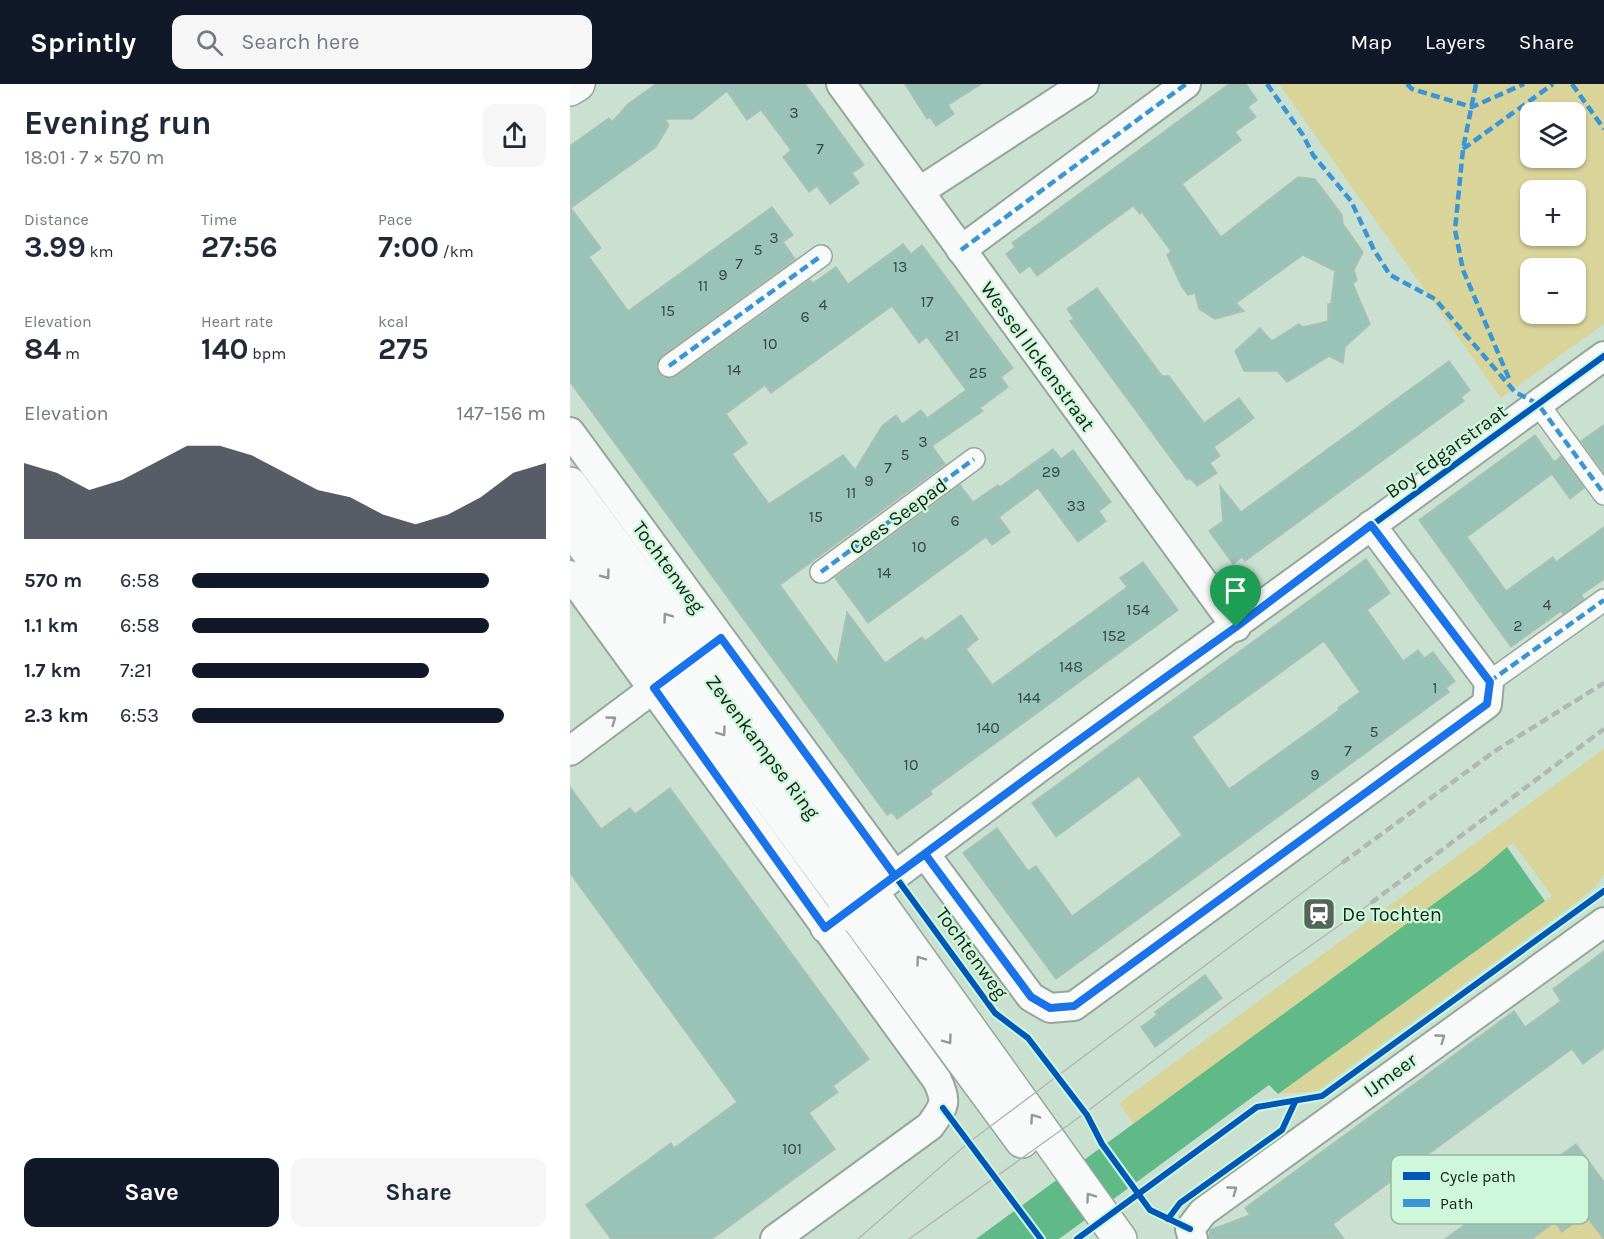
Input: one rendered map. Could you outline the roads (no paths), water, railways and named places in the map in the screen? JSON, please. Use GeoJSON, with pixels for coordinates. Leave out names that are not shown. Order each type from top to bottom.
{"type":"FeatureCollection","features":[{"type":"Feature","properties":{"kind":"street"},"geometry":{"type":"LineString","coordinates":[[570,89],[578,84]]}},
{"type":"Feature","properties":{"kind":"street","name":"Wessel Ilckenstraat"},"geometry":{"type":"LineString","coordinates":[[841,84],[1236,627]]}},
{"type":"Feature","properties":{"kind":"street"},"geometry":{"type":"LineString","coordinates":[[920,191],[1084,84]]}},
{"type":"Feature","properties":{"kind":"street"},"geometry":{"type":"LineString","coordinates":[[961,250],[1186,84]]}},
{"type":"Feature","properties":{"kind":"street"},"geometry":{"type":"LineString","coordinates":[[669,366],[821,256]]}},
{"type":"Feature","properties":{"kind":"street","name":"Boy Edgarstraat"},"geometry":{"type":"LineString","coordinates":[[873,892],[1044,764],[1236,627],[1371,525],[1604,356]]}},
{"type":"Feature","properties":{"kind":"street"},"geometry":{"type":"LineString","coordinates":[[1538,404],[1604,494]]}},
{"type":"Feature","properties":{"kind":"street","name":"Tochtenweg"},"geometry":{"type":"LineString","coordinates":[[570,432],[825,928],[937,1080],[945,1096],[943,1108],[930,1126],[776,1239]]}},
{"type":"Feature","properties":{"kind":"street","name":"Cees Seepad"},"geometry":{"type":"LineString","coordinates":[[821,572],[974,459]]}},
{"type":"Feature","properties":{"kind":"street","name":"Zevenkampse Ring"},"geometry":{"type":"LineString","coordinates":[[570,484],[687,663]]}},
{"type":"Feature","properties":{"kind":"street"},"geometry":{"type":"LineString","coordinates":[[925,854],[1031,997],[1050,1008],[1074,1006],[1487,704],[1490,682],[1371,525]]}},
{"type":"Feature","properties":{"kind":"street","name":"Zevenkampse Ring"},"geometry":{"type":"LineString","coordinates":[[570,527],[687,663],[873,892],[1058,1172],[1108,1235]]}},
{"type":"Feature","properties":{"kind":"street","name":"Tochtenweg"},"geometry":{"type":"LineString","coordinates":[[570,575],[687,663],[873,892]]}},
{"type":"Feature","properties":{"kind":"street"},"geometry":{"type":"LineString","coordinates":[[1490,682],[1604,600]]}},
{"type":"Feature","properties":{"kind":"street"},"geometry":{"type":"LineString","coordinates":[[570,751],[687,663]]}},
{"type":"Feature","properties":{"kind":"street"},"geometry":{"type":"LineString","coordinates":[[825,928],[873,892]]}},
{"type":"Feature","properties":{"kind":"street","name":"IJmeer"},"geometry":{"type":"LineString","coordinates":[[1192,1239],[1191,1229],[1203,1212],[1604,922]]}},
{"type":"Feature","properties":{"kind":"tram line"},"geometry":{"type":"LineString","coordinates":[[858,1239],[968,1143],[1342,863]]}},
{"type":"Feature","properties":{"kind":"tram line"},"geometry":{"type":"LineString","coordinates":[[909,1239],[1085,1113],[1228,1004],[1371,903]]}},
{"type":"Feature","properties":{"kind":"railway"},"geometry":{"type":"LineString","coordinates":[[1342,863],[1495,751],[1604,683]]}},
{"type":"Feature","properties":{"kind":"railway"},"geometry":{"type":"LineString","coordinates":[[1371,903],[1604,729]]}},
{"type":"Feature","properties":{"kind":"place","name":"De Tochten"},"geometry":{"type":"Point","coordinates":[1319,914]}}]}
